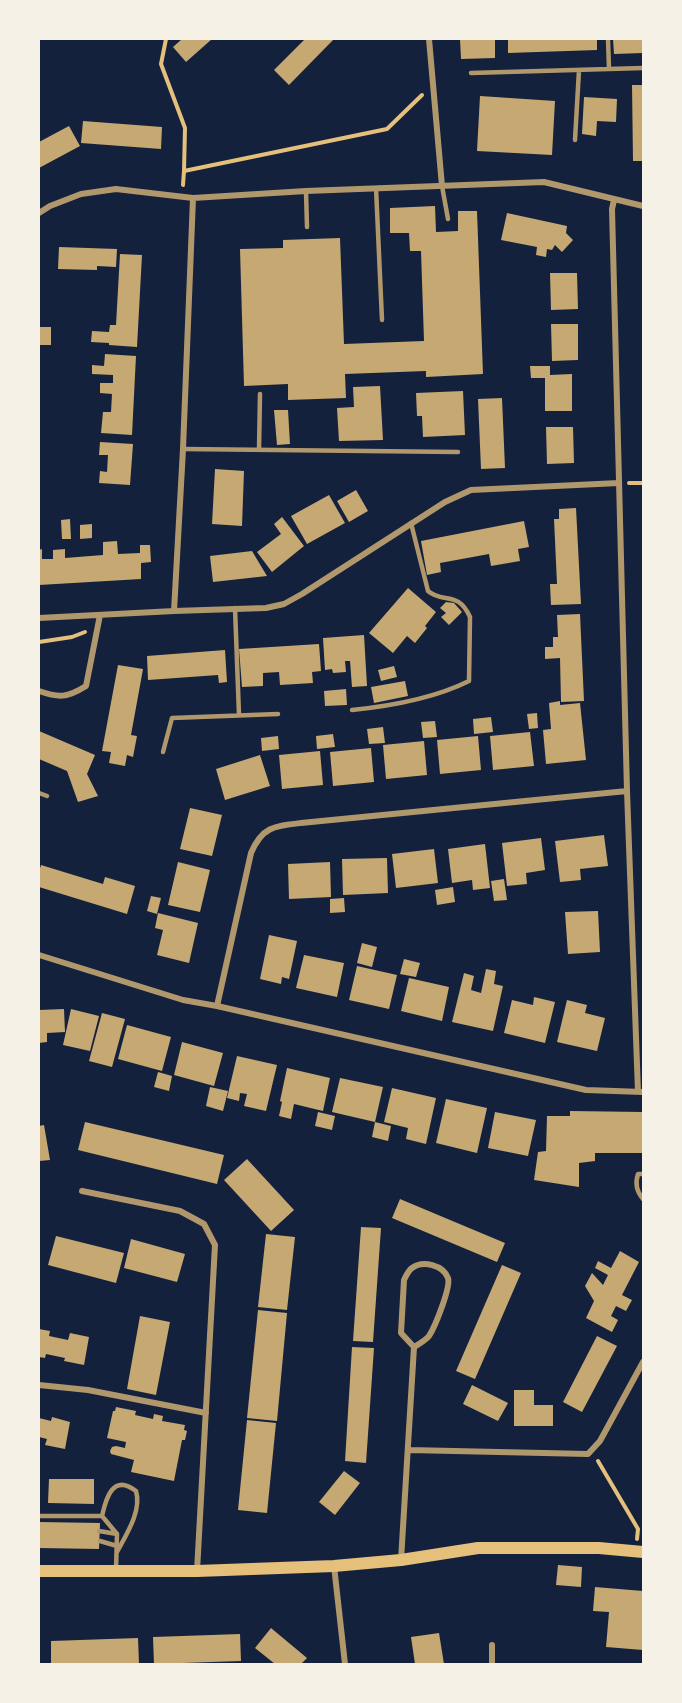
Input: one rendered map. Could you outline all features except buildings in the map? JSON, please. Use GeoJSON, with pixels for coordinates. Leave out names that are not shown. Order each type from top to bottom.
{"type":"FeatureCollection","features":[{"type":"Feature","properties":{"kind":"main road"},"geometry":{"type":"LineString","coordinates":[[39,1571],[197,1571],[334,1566],[401,1560],[478,1548],[599,1548],[640,1552]]}},
{"type":"Feature","properties":{"kind":"street"},"geometry":{"type":"LineString","coordinates":[[429,39],[442,186]]}},
{"type":"Feature","properties":{"kind":"street"},"geometry":{"type":"LineString","coordinates":[[39,213],[50,206],[81,194],[116,189],[193,198],[306,191],[544,182],[643,206]]}},
{"type":"Feature","properties":{"kind":"street"},"geometry":{"type":"LineString","coordinates":[[174,611],[193,198]]}},
{"type":"Feature","properties":{"kind":"street"},"geometry":{"type":"LineString","coordinates":[[39,955],[183,1000],[586,1090],[641,1092],[627,791],[612,208],[614,200]]}},
{"type":"Feature","properties":{"kind":"street"},"geometry":{"type":"LineString","coordinates":[[39,618],[266,608],[284,604],[445,502],[471,490],[619,483]]}},
{"type":"Feature","properties":{"kind":"street"},"geometry":{"type":"LineString","coordinates":[[39,691],[53,696],[73,694],[86,686],[100,615]]}},
{"type":"Feature","properties":{"kind":"street"},"geometry":{"type":"LineString","coordinates":[[217,1006],[251,853],[256,841],[266,830],[301,823],[627,791]]}},
{"type":"Feature","properties":{"kind":"street"},"geometry":{"type":"LineString","coordinates":[[82,1191],[180,1211],[204,1224],[215,1245],[197,1571]]}},
{"type":"Feature","properties":{"kind":"street"},"geometry":{"type":"LineString","coordinates":[[401,1560],[414,1347],[401,1333],[404,1280],[413,1267],[428,1264],[445,1272],[449,1280],[449,1290],[429,1336],[414,1347]]}},
{"type":"Feature","properties":{"kind":"street"},"geometry":{"type":"LineString","coordinates":[[409,1450],[588,1454],[600,1441],[643,1362]]}},
{"type":"Feature","properties":{"kind":"street"},"geometry":{"type":"LineString","coordinates":[[39,1384],[88,1390],[206,1413]]}},
{"type":"Feature","properties":{"kind":"street"},"geometry":{"type":"LineString","coordinates":[[334,1566],[345,1664]]}},
{"type":"Feature","properties":{"kind":"street"},"geometry":{"type":"LineString","coordinates":[[492,1645],[492,1664]]}},
{"type":"Feature","properties":{"kind":"lane"},"geometry":{"type":"LineString","coordinates":[[608,39],[609,69]]}},
{"type":"Feature","properties":{"kind":"lane"},"geometry":{"type":"LineString","coordinates":[[471,73],[643,68]]}},
{"type":"Feature","properties":{"kind":"lane"},"geometry":{"type":"LineString","coordinates":[[574,140],[579,70]]}},
{"type":"Feature","properties":{"kind":"lane"},"geometry":{"type":"LineString","coordinates":[[442,186],[448,219]]}},
{"type":"Feature","properties":{"kind":"lane"},"geometry":{"type":"LineString","coordinates":[[376,188],[382,320]]}},
{"type":"Feature","properties":{"kind":"lane"},"geometry":{"type":"LineString","coordinates":[[306,191],[308,227]]}},
{"type":"Feature","properties":{"kind":"lane"},"geometry":{"type":"LineString","coordinates":[[259,450],[260,394]]}},
{"type":"Feature","properties":{"kind":"lane"},"geometry":{"type":"LineString","coordinates":[[183,449],[458,452]]}},
{"type":"Feature","properties":{"kind":"lane"},"geometry":{"type":"LineString","coordinates":[[351,710],[381,707],[450,691],[469,681],[470,616],[467,609],[457,600],[445,596],[433,596],[428,591],[411,523]]}},
{"type":"Feature","properties":{"kind":"lane"},"geometry":{"type":"LineString","coordinates":[[235,608],[239,715]]}},
{"type":"Feature","properties":{"kind":"lane"},"geometry":{"type":"LineString","coordinates":[[163,752],[172,718],[278,714]]}},
{"type":"Feature","properties":{"kind":"lane"},"geometry":{"type":"LineString","coordinates":[[39,793],[47,796]]}},
{"type":"Feature","properties":{"kind":"lane"},"geometry":{"type":"LineString","coordinates":[[643,1174],[638,1174],[637,1178],[638,1192],[643,1199]]}},
{"type":"Feature","properties":{"kind":"lane"},"geometry":{"type":"LineString","coordinates":[[102,1516],[106,1499],[114,1488],[124,1485],[135,1491],[138,1499],[135,1512],[128,1532],[117,1549]]}},
{"type":"Feature","properties":{"kind":"lane"},"geometry":{"type":"LineString","coordinates":[[39,1516],[102,1516]]}},
{"type":"Feature","properties":{"kind":"lane"},"geometry":{"type":"LineString","coordinates":[[102,1516],[117,1534],[116,1570]]}},
{"type":"Feature","properties":{"kind":"lane"},"geometry":{"type":"LineString","coordinates":[[99,1531],[117,1534]]}},
{"type":"Feature","properties":{"kind":"lane"},"geometry":{"type":"LineString","coordinates":[[100,1541],[117,1549]]}},
{"type":"Feature","properties":{"kind":"path"},"geometry":{"type":"LineString","coordinates":[[166,39],[161,64],[185,128],[181,197]]}},
{"type":"Feature","properties":{"kind":"path"},"geometry":{"type":"LineString","coordinates":[[184,171],[387,129],[433,84]]}},
{"type":"Feature","properties":{"kind":"path"},"geometry":{"type":"LineString","coordinates":[[39,642],[98,630]]}},
{"type":"Feature","properties":{"kind":"path"},"geometry":{"type":"LineString","coordinates":[[591,1450],[638,1529],[640,1552]]}}]}
